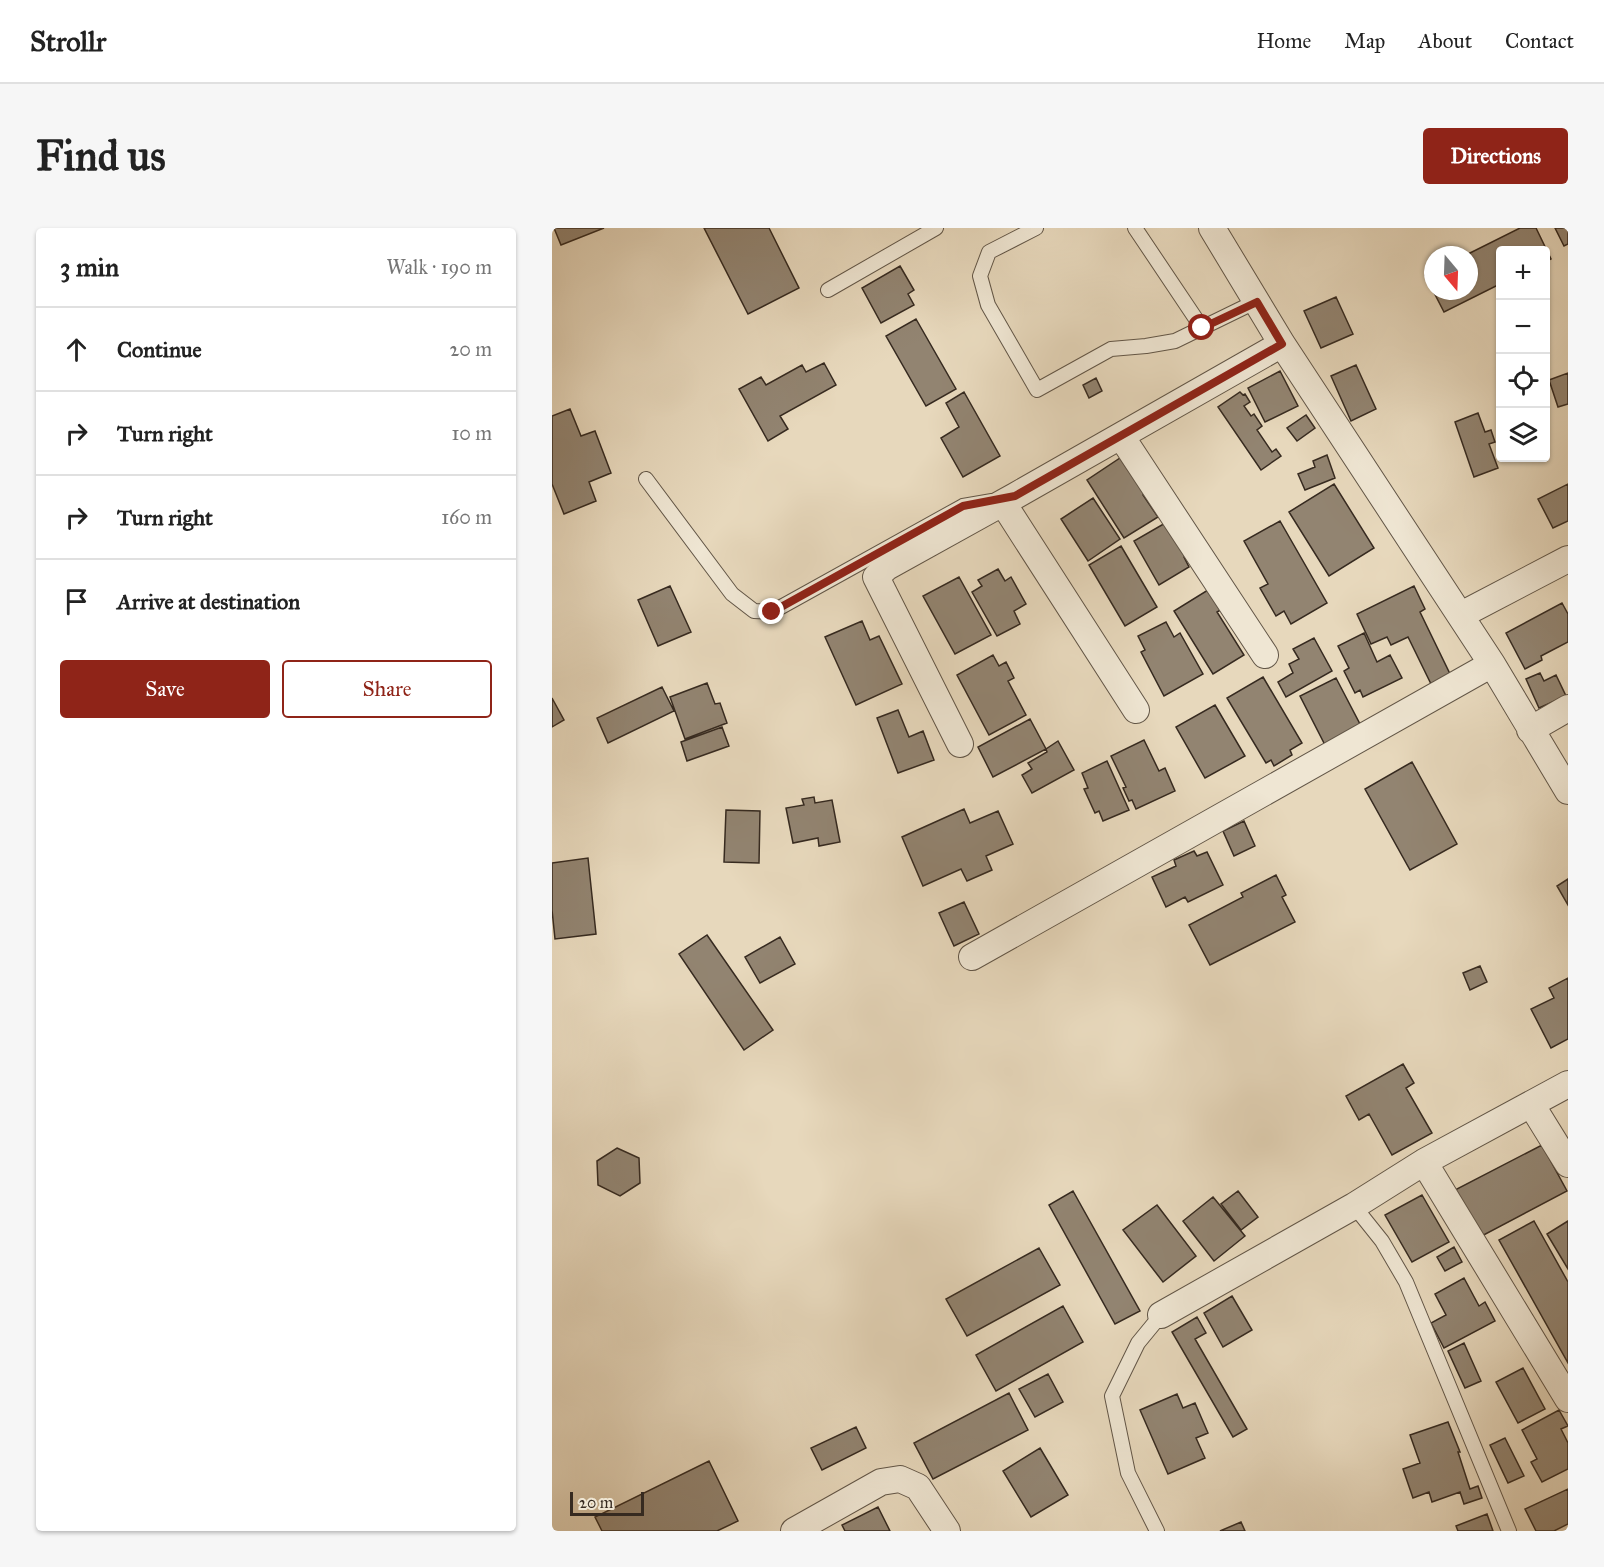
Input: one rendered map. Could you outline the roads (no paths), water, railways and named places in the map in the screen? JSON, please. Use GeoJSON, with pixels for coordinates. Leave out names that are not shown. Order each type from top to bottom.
{"type":"FeatureCollection","features":[{"type":"Feature","properties":{"kind":"street"},"geometry":{"type":"LineString","coordinates":[[1212,228],[1282,344],[1492,663],[1568,791]]}},
{"type":"Feature","properties":{"kind":"street"},"geometry":{"type":"LineString","coordinates":[[960,744],[876,577],[887,567],[1282,344]]}},
{"type":"Feature","properties":{"kind":"street"},"geometry":{"type":"LineString","coordinates":[[1121,436],[1265,655]]}},
{"type":"Feature","properties":{"kind":"street"},"geometry":{"type":"LineString","coordinates":[[1009,500],[1136,710]]}},
{"type":"Feature","properties":{"kind":"street"},"geometry":{"type":"LineString","coordinates":[[1461,615],[1568,559]]}},
{"type":"Feature","properties":{"kind":"street"},"geometry":{"type":"LineString","coordinates":[[972,957],[1492,663]]}},
{"type":"Feature","properties":{"kind":"street"},"geometry":{"type":"LineString","coordinates":[[1530,730],[1568,708]]}},
{"type":"Feature","properties":{"kind":"street"},"geometry":{"type":"LineString","coordinates":[[1161,1315],[1354,1206],[1424,1162],[1568,1084]]}},
{"type":"Feature","properties":{"kind":"street"},"geometry":{"type":"LineString","coordinates":[[1531,1104],[1568,1164]]}},
{"type":"Feature","properties":{"kind":"street"},"geometry":{"type":"LineString","coordinates":[[1424,1162],[1568,1399]]}},
{"type":"Feature","properties":{"kind":"street"},"geometry":{"type":"LineString","coordinates":[[794,1531],[881,1482],[900,1479],[918,1486],[947,1531]]}},
{"type":"Feature","properties":{"kind":"lane"},"geometry":{"type":"LineString","coordinates":[[828,290],[936,228]]}},
{"type":"Feature","properties":{"kind":"lane"},"geometry":{"type":"LineString","coordinates":[[1036,228],[989,252],[980,276],[988,305],[1037,390],[1111,349],[1175,341],[1257,302]]}},
{"type":"Feature","properties":{"kind":"lane"},"geometry":{"type":"LineString","coordinates":[[1135,228],[1202,328]]}},
{"type":"Feature","properties":{"kind":"lane"},"geometry":{"type":"LineString","coordinates":[[646,478],[732,594],[754,611],[772,612],[963,506],[1009,500]]}},
{"type":"Feature","properties":{"kind":"lane"},"geometry":{"type":"LineString","coordinates":[[1354,1206],[1382,1240],[1406,1282],[1509,1531]]}},
{"type":"Feature","properties":{"kind":"lane"},"geometry":{"type":"LineString","coordinates":[[1157,1531],[1128,1473],[1112,1396],[1138,1343],[1161,1315]]}}]}
